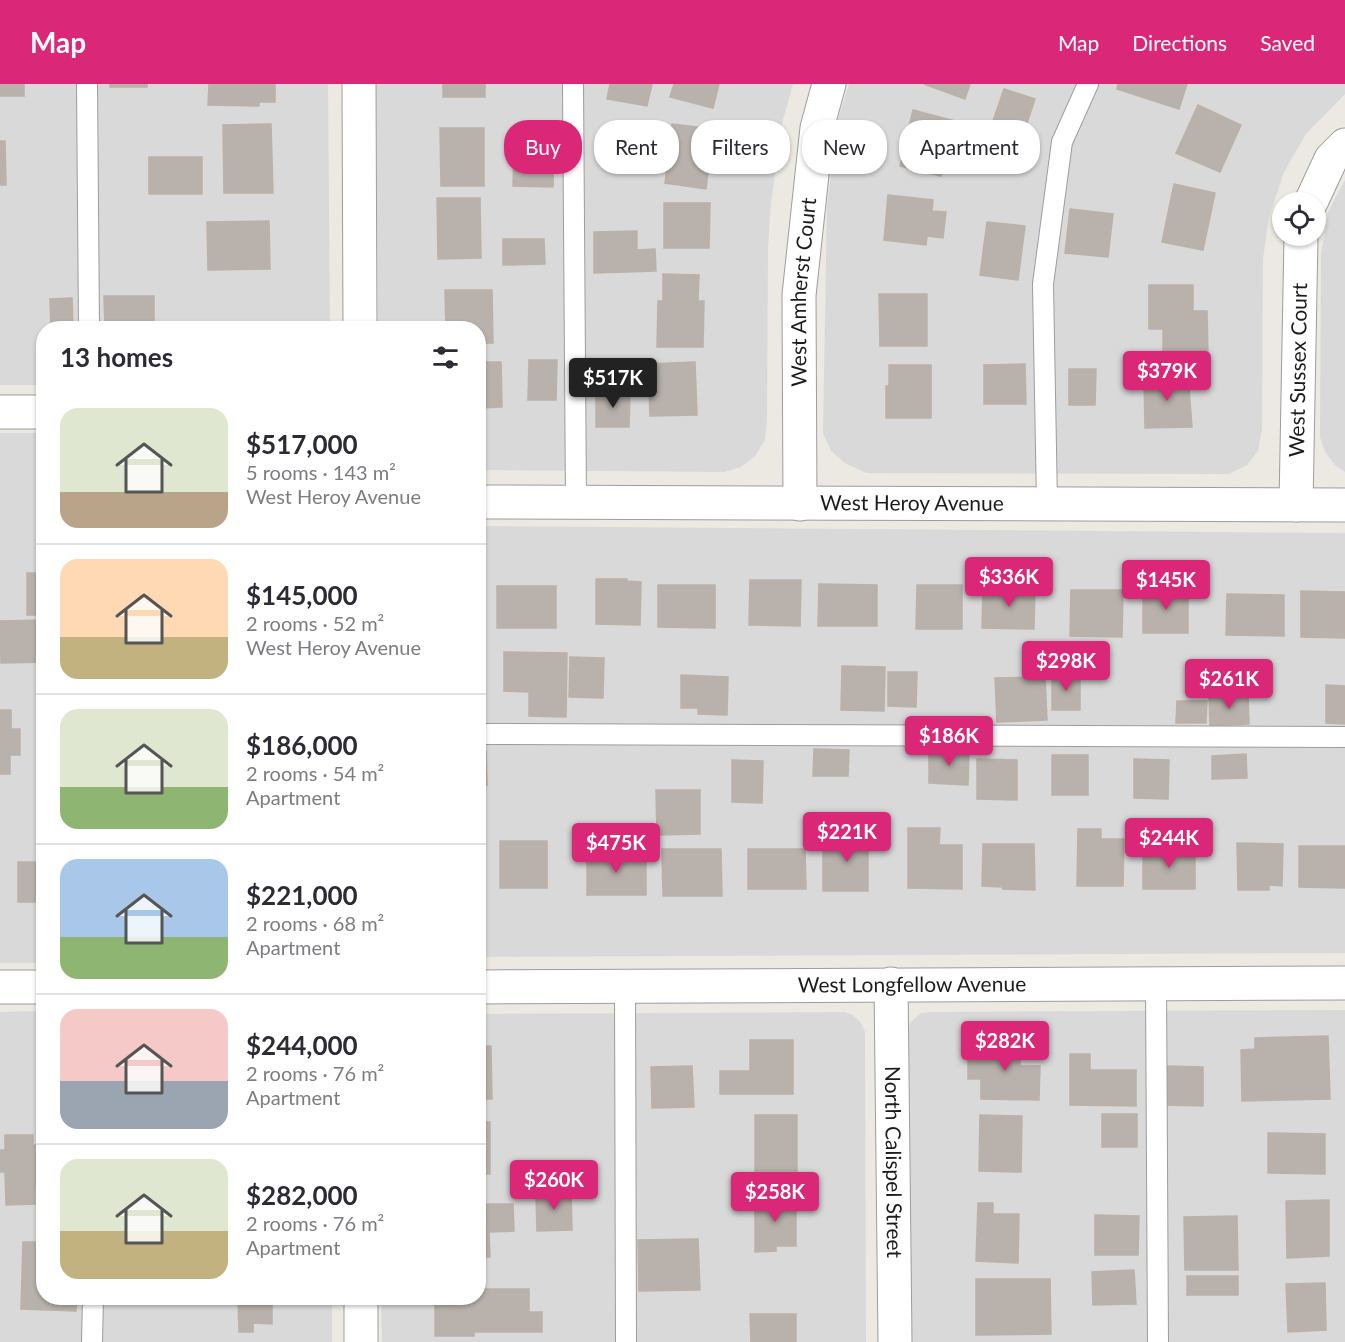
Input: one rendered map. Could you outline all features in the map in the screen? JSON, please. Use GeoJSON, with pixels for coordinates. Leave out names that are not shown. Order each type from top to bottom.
{"type":"FeatureCollection","features":[{"type":"Feature","properties":{"kind":"street"},"geometry":{"type":"LineString","coordinates":[[359,84],[360,321]]}},
{"type":"Feature","properties":{"kind":"street","name":"West Amherst Court"},"geometry":{"type":"LineString","coordinates":[[800,504],[799,295],[817,128],[828,84]]}},
{"type":"Feature","properties":{"kind":"street"},"geometry":{"type":"LineString","coordinates":[[1316,192],[1331,159],[1345,145]]}},
{"type":"Feature","properties":{"kind":"street","name":"West Sussex Court"},"geometry":{"type":"LineString","coordinates":[[1296,505],[1301,246]]}},
{"type":"Feature","properties":{"kind":"street"},"geometry":{"type":"LineString","coordinates":[[0,412],[36,412]]}},
{"type":"Feature","properties":{"kind":"street","name":"West Heroy Avenue"},"geometry":{"type":"LineString","coordinates":[[486,502],[1345,505]]}},
{"type":"Feature","properties":{"kind":"street","name":"West Longfellow Avenue"},"geometry":{"type":"LineString","coordinates":[[486,987],[1345,983]]}},
{"type":"Feature","properties":{"kind":"street","name":"North Calispel Street"},"geometry":{"type":"LineString","coordinates":[[891,984],[895,1342]]}},
{"type":"Feature","properties":{"kind":"street"},"geometry":{"type":"LineString","coordinates":[[0,987],[36,987]]}},
{"type":"Feature","properties":{"kind":"street"},"geometry":{"type":"LineString","coordinates":[[361,1305],[361,1342]]}},
{"type":"Feature","properties":{"kind":"lane"},"geometry":{"type":"LineString","coordinates":[[87,84],[89,321]]}},
{"type":"Feature","properties":{"kind":"lane"},"geometry":{"type":"LineString","coordinates":[[573,84],[576,503]]}},
{"type":"Feature","properties":{"kind":"lane"},"geometry":{"type":"LineString","coordinates":[[1047,504],[1043,284],[1062,142],[1088,84]]}},
{"type":"Feature","properties":{"kind":"lane"},"geometry":{"type":"LineString","coordinates":[[486,734],[1345,737]]}},
{"type":"Feature","properties":{"kind":"lane"},"geometry":{"type":"LineString","coordinates":[[1156,984],[1158,1342]]}},
{"type":"Feature","properties":{"kind":"lane"},"geometry":{"type":"LineString","coordinates":[[625,986],[626,1342]]}},
{"type":"Feature","properties":{"kind":"lane"},"geometry":{"type":"LineString","coordinates":[[92,1342],[93,1305]]}},
{"type":"Feature","properties":{"kind":"shaded area"},"geometry":{"type":"Polygon","coordinates":[[[0,84],[328,84],[330,321],[36,321],[36,385],[0,385],[0,84]]]}},
{"type":"Feature","properties":{"kind":"shaded area"},"geometry":{"type":"Polygon","coordinates":[[[376,84],[793,84],[783,120],[691,120],[691,174],[775,174],[768,247],[765,440],[755,456],[741,467],[724,472],[486,470],[486,321],[378,321],[376,84]]]}},
{"type":"Feature","properties":{"kind":"shaded area"},"geometry":{"type":"Polygon","coordinates":[[[849,84],[1345,84],[1345,94],[1306,134],[1284,172],[1277,192],[1272,192],[1272,208],[1263,259],[1262,429],[1258,451],[1247,465],[1229,474],[866,473],[845,463],[831,451],[823,433],[827,205],[831,174],[887,174],[887,120],[838,119],[849,84]]]}},
{"type":"Feature","properties":{"kind":"shaded area"},"geometry":{"type":"Polygon","coordinates":[[[1345,180],[1345,472],[1335,465],[1325,452],[1320,437],[1321,254],[1322,246],[1326,246],[1328,212],[1345,180]]]}},
{"type":"Feature","properties":{"kind":"shaded area"},"geometry":{"type":"Polygon","coordinates":[[[0,433],[36,433],[36,963],[0,963],[0,433]]]}},
{"type":"Feature","properties":{"kind":"shaded area"},"geometry":{"type":"Polygon","coordinates":[[[486,526],[1345,533],[1345,953],[486,957],[486,526]]]}},
{"type":"Feature","properties":{"kind":"shaded area"},"geometry":{"type":"Polygon","coordinates":[[[1345,1010],[1345,1342],[910,1342],[907,1030],[911,1022],[921,1013],[1345,1010]]]}},
{"type":"Feature","properties":{"kind":"shaded area"},"geometry":{"type":"Polygon","coordinates":[[[36,1011],[36,1305],[332,1305],[332,1342],[0,1342],[0,1012],[36,1011]]]}},
{"type":"Feature","properties":{"kind":"shaded area"},"geometry":{"type":"Polygon","coordinates":[[[844,1012],[853,1015],[861,1023],[865,1032],[866,1342],[382,1342],[381,1305],[486,1305],[486,1014],[844,1012]]]}},
{"type":"Feature","properties":{"kind":"building"},"geometry":{"type":"Polygon","coordinates":[[[0,84],[24,84],[24,96],[0,96],[0,84]]]}},
{"type":"Feature","properties":{"kind":"building"},"geometry":{"type":"Polygon","coordinates":[[[110,84],[147,84],[147,87],[110,87],[110,84]]]}},
{"type":"Feature","properties":{"kind":"building"},"geometry":{"type":"Polygon","coordinates":[[[209,84],[275,84],[275,102],[259,102],[259,106],[208,105],[209,84]]]}},
{"type":"Feature","properties":{"kind":"building"},"geometry":{"type":"Polygon","coordinates":[[[443,84],[485,84],[485,97],[443,97],[443,84]]]}},
{"type":"Feature","properties":{"kind":"building"},"geometry":{"type":"Polygon","coordinates":[[[610,84],[652,84],[647,106],[607,99],[610,84]]]}},
{"type":"Feature","properties":{"kind":"building"},"geometry":{"type":"Polygon","coordinates":[[[674,84],[719,84],[713,108],[670,97],[674,84]]]}},
{"type":"Feature","properties":{"kind":"building"},"geometry":{"type":"Polygon","coordinates":[[[924,84],[970,84],[965,99],[924,84]]]}},
{"type":"Feature","properties":{"kind":"building"},"geometry":{"type":"Polygon","coordinates":[[[1118,84],[1187,84],[1179,109],[1117,89],[1118,84]]]}},
{"type":"Feature","properties":{"kind":"building"},"geometry":{"type":"Polygon","coordinates":[[[1004,89],[1035,99],[1028,120],[993,120],[1004,89]]]}},
{"type":"Feature","properties":{"kind":"building"},"geometry":{"type":"Polygon","coordinates":[[[1198,105],[1241,125],[1220,172],[1176,153],[1198,105]]]}},
{"type":"Feature","properties":{"kind":"building"},"geometry":{"type":"Polygon","coordinates":[[[913,110],[951,120],[911,120],[913,110]]]}},
{"type":"Feature","properties":{"kind":"building"},"geometry":{"type":"Polygon","coordinates":[[[271,124],[273,193],[224,193],[223,125],[271,124]]]}},
{"type":"Feature","properties":{"kind":"building"},"geometry":{"type":"Polygon","coordinates":[[[679,125],[691,126],[691,174],[708,174],[706,189],[665,183],[666,174],[679,174],[679,125]]]}},
{"type":"Feature","properties":{"kind":"building"},"geometry":{"type":"Polygon","coordinates":[[[440,128],[484,128],[484,186],[441,186],[440,128]]]}},
{"type":"Feature","properties":{"kind":"building"},"geometry":{"type":"Polygon","coordinates":[[[0,141],[5,141],[6,185],[0,185],[0,141]]]}},
{"type":"Feature","properties":{"kind":"building"},"geometry":{"type":"Polygon","coordinates":[[[149,157],[202,157],[202,194],[149,194],[149,157]]]}},
{"type":"Feature","properties":{"kind":"building"},"geometry":{"type":"Polygon","coordinates":[[[513,174],[553,174],[553,187],[513,186],[513,174]]]}},
{"type":"Feature","properties":{"kind":"building"},"geometry":{"type":"Polygon","coordinates":[[[1174,184],[1215,193],[1203,250],[1162,242],[1174,184]]]}},
{"type":"Feature","properties":{"kind":"building"},"geometry":{"type":"Polygon","coordinates":[[[888,195],[933,200],[932,211],[946,212],[943,238],[927,236],[926,245],[884,240],[888,195]]]}},
{"type":"Feature","properties":{"kind":"building"},"geometry":{"type":"Polygon","coordinates":[[[437,198],[480,198],[481,258],[438,259],[437,198]]]}},
{"type":"Feature","properties":{"kind":"building"},"geometry":{"type":"Polygon","coordinates":[[[664,203],[710,203],[709,248],[664,248],[664,203]]]}},
{"type":"Feature","properties":{"kind":"building"},"geometry":{"type":"Polygon","coordinates":[[[1070,209],[1113,214],[1108,257],[1065,253],[1070,209]]]}},
{"type":"Feature","properties":{"kind":"building"},"geometry":{"type":"Polygon","coordinates":[[[269,221],[270,269],[208,270],[207,222],[269,221]]]}},
{"type":"Feature","properties":{"kind":"building"},"geometry":{"type":"Polygon","coordinates":[[[987,222],[1025,226],[1018,280],[980,275],[987,222]]]}},
{"type":"Feature","properties":{"kind":"building"},"geometry":{"type":"Polygon","coordinates":[[[637,231],[637,250],[655,249],[656,271],[594,273],[594,232],[637,231]]]}},
{"type":"Feature","properties":{"kind":"building"},"geometry":{"type":"Polygon","coordinates":[[[503,239],[544,239],[545,264],[503,265],[503,239]]]}},
{"type":"Feature","properties":{"kind":"building"},"geometry":{"type":"Polygon","coordinates":[[[663,274],[699,275],[698,301],[704,301],[703,347],[657,347],[658,301],[663,301],[663,274]]]}},
{"type":"Feature","properties":{"kind":"building"},"geometry":{"type":"Polygon","coordinates":[[[1149,285],[1193,285],[1193,311],[1207,311],[1208,355],[1163,355],[1163,329],[1149,329],[1149,285]]]}},
{"type":"Feature","properties":{"kind":"building"},"geometry":{"type":"Polygon","coordinates":[[[445,290],[492,290],[493,343],[486,343],[486,321],[446,321],[445,290]]]}},
{"type":"Feature","properties":{"kind":"building"},"geometry":{"type":"Polygon","coordinates":[[[879,294],[927,294],[927,346],[880,346],[879,294]]]}},
{"type":"Feature","properties":{"kind":"building"},"geometry":{"type":"Polygon","coordinates":[[[104,296],[154,296],[154,321],[105,321],[104,296]]]}},
{"type":"Feature","properties":{"kind":"building"},"geometry":{"type":"Polygon","coordinates":[[[72,298],[73,321],[51,321],[50,299],[72,298]]]}},
{"type":"Feature","properties":{"kind":"building"},"geometry":{"type":"Polygon","coordinates":[[[529,360],[557,360],[556,400],[528,400],[529,360]]]}},
{"type":"Feature","properties":{"kind":"building"},"geometry":{"type":"Polygon","coordinates":[[[486,362],[501,362],[502,407],[486,408],[486,362]]]}},
{"type":"Feature","properties":{"kind":"building"},"geometry":{"type":"Polygon","coordinates":[[[695,362],[697,415],[650,416],[648,364],[695,362]]]}},
{"type":"Feature","properties":{"kind":"building"},"geometry":{"type":"Polygon","coordinates":[[[1025,364],[1026,404],[984,404],[984,365],[1025,364]]]}},
{"type":"Feature","properties":{"kind":"building"},"geometry":{"type":"Polygon","coordinates":[[[889,365],[931,365],[931,418],[886,418],[886,386],[889,386],[889,365]]]}},
{"type":"Feature","properties":{"kind":"building"},"geometry":{"type":"Polygon","coordinates":[[[1069,369],[1096,369],[1095,405],[1069,405],[1069,369]]]}},
{"type":"Feature","properties":{"kind":"building"},"geometry":{"type":"Polygon","coordinates":[[[1188,375],[1192,427],[1145,428],[1144,376],[1188,375]]]}},
{"type":"Feature","properties":{"kind":"building"},"geometry":{"type":"Polygon","coordinates":[[[596,391],[630,391],[629,427],[596,427],[596,391]]]}},
{"type":"Feature","properties":{"kind":"building"},"geometry":{"type":"Polygon","coordinates":[[[27,573],[36,573],[36,615],[27,615],[27,573]]]}},
{"type":"Feature","properties":{"kind":"building"},"geometry":{"type":"Polygon","coordinates":[[[596,579],[627,579],[627,581],[641,582],[640,625],[596,624],[596,579]]]}},
{"type":"Feature","properties":{"kind":"building"},"geometry":{"type":"Polygon","coordinates":[[[750,580],[801,580],[800,626],[749,625],[750,580]]]}},
{"type":"Feature","properties":{"kind":"building"},"geometry":{"type":"Polygon","coordinates":[[[819,584],[877,585],[877,626],[818,626],[819,584]]]}},
{"type":"Feature","properties":{"kind":"building"},"geometry":{"type":"Polygon","coordinates":[[[658,585],[715,585],[715,628],[658,627],[658,585]]]}},
{"type":"Feature","properties":{"kind":"building"},"geometry":{"type":"Polygon","coordinates":[[[917,585],[962,585],[962,629],[916,629],[917,585]]]}},
{"type":"Feature","properties":{"kind":"building"},"geometry":{"type":"Polygon","coordinates":[[[497,586],[556,586],[556,628],[497,628],[497,586]]]}},
{"type":"Feature","properties":{"kind":"building"},"geometry":{"type":"Polygon","coordinates":[[[1002,586],[1035,587],[1034,629],[982,628],[983,589],[1002,589],[1002,586]]]}},
{"type":"Feature","properties":{"kind":"building"},"geometry":{"type":"Polygon","coordinates":[[[1157,588],[1188,588],[1188,633],[1143,633],[1143,590],[1157,590],[1157,588]]]}},
{"type":"Feature","properties":{"kind":"building"},"geometry":{"type":"Polygon","coordinates":[[[1071,590],[1123,590],[1122,637],[1070,636],[1071,590]]]}},
{"type":"Feature","properties":{"kind":"building"},"geometry":{"type":"Polygon","coordinates":[[[1301,591],[1345,592],[1345,638],[1301,637],[1301,591]]]}},
{"type":"Feature","properties":{"kind":"building"},"geometry":{"type":"Polygon","coordinates":[[[1227,594],[1284,595],[1284,636],[1226,635],[1227,594]]]}},
{"type":"Feature","properties":{"kind":"building"},"geometry":{"type":"Polygon","coordinates":[[[36,620],[36,662],[1,663],[0,621],[36,620]]]}},
{"type":"Feature","properties":{"kind":"building"},"geometry":{"type":"Polygon","coordinates":[[[504,652],[567,653],[566,717],[529,716],[529,692],[504,691],[504,652]]]}},
{"type":"Feature","properties":{"kind":"building"},"geometry":{"type":"Polygon","coordinates":[[[570,657],[604,658],[603,698],[569,697],[570,657]]]}},
{"type":"Feature","properties":{"kind":"building"},"geometry":{"type":"Polygon","coordinates":[[[842,666],[885,667],[884,711],[841,710],[842,666]]]}},
{"type":"Feature","properties":{"kind":"building"},"geometry":{"type":"Polygon","coordinates":[[[888,672],[917,672],[916,707],[888,706],[888,672]]]}},
{"type":"Feature","properties":{"kind":"building"},"geometry":{"type":"Polygon","coordinates":[[[1052,673],[1080,673],[1080,710],[1052,710],[1052,673]]]}},
{"type":"Feature","properties":{"kind":"building"},"geometry":{"type":"Polygon","coordinates":[[[681,675],[728,677],[727,715],[698,714],[698,708],[681,708],[681,675]]]}},
{"type":"Feature","properties":{"kind":"building"},"geometry":{"type":"Polygon","coordinates":[[[1045,677],[1047,720],[997,722],[995,678],[1045,677]]]}},
{"type":"Feature","properties":{"kind":"building"},"geometry":{"type":"Polygon","coordinates":[[[1326,685],[1345,686],[1345,724],[1326,723],[1326,685]]]}},
{"type":"Feature","properties":{"kind":"building"},"geometry":{"type":"Polygon","coordinates":[[[1248,695],[1249,724],[1210,726],[1209,696],[1248,695]]]}},
{"type":"Feature","properties":{"kind":"building"},"geometry":{"type":"Polygon","coordinates":[[[1177,701],[1207,701],[1206,723],[1176,723],[1177,701]]]}},
{"type":"Feature","properties":{"kind":"building"},"geometry":{"type":"Polygon","coordinates":[[[0,710],[11,710],[11,729],[20,729],[20,755],[10,755],[10,774],[0,774],[0,710]]]}},
{"type":"Feature","properties":{"kind":"building"},"geometry":{"type":"Polygon","coordinates":[[[814,749],[849,750],[848,776],[813,776],[814,749]]]}},
{"type":"Feature","properties":{"kind":"building"},"geometry":{"type":"Polygon","coordinates":[[[929,749],[969,750],[968,785],[929,783],[929,749]]]}},
{"type":"Feature","properties":{"kind":"building"},"geometry":{"type":"Polygon","coordinates":[[[1246,754],[1247,778],[1212,779],[1212,756],[1246,754]]]}},
{"type":"Feature","properties":{"kind":"building"},"geometry":{"type":"Polygon","coordinates":[[[1052,755],[1088,755],[1088,795],[1052,795],[1052,755]]]}},
{"type":"Feature","properties":{"kind":"building"},"geometry":{"type":"Polygon","coordinates":[[[977,759],[1017,760],[1017,800],[977,799],[977,759]]]}},
{"type":"Feature","properties":{"kind":"building"},"geometry":{"type":"Polygon","coordinates":[[[1134,759],[1169,760],[1168,799],[1134,798],[1134,759]]]}},
{"type":"Feature","properties":{"kind":"building"},"geometry":{"type":"Polygon","coordinates":[[[732,760],[763,761],[762,803],[732,802],[732,760]]]}},
{"type":"Feature","properties":{"kind":"building"},"geometry":{"type":"Polygon","coordinates":[[[656,790],[700,790],[700,834],[657,835],[656,790]]]}},
{"type":"Feature","properties":{"kind":"building"},"geometry":{"type":"Polygon","coordinates":[[[845,828],[868,828],[868,891],[823,891],[823,846],[845,846],[845,828]]]}},
{"type":"Feature","properties":{"kind":"building"},"geometry":{"type":"Polygon","coordinates":[[[908,828],[940,828],[939,845],[962,845],[962,889],[908,888],[908,828]]]}},
{"type":"Feature","properties":{"kind":"building"},"geometry":{"type":"Polygon","coordinates":[[[1078,829],[1101,829],[1101,839],[1124,839],[1123,886],[1077,886],[1078,829]]]}},
{"type":"Feature","properties":{"kind":"building"},"geometry":{"type":"Polygon","coordinates":[[[500,841],[547,841],[547,888],[500,888],[500,841]]]}},
{"type":"Feature","properties":{"kind":"building"},"geometry":{"type":"Polygon","coordinates":[[[1237,843],[1283,844],[1282,886],[1269,885],[1269,890],[1238,890],[1237,843]]]}},
{"type":"Feature","properties":{"kind":"building"},"geometry":{"type":"Polygon","coordinates":[[[983,844],[1034,844],[1035,890],[982,886],[983,844]]]}},
{"type":"Feature","properties":{"kind":"building"},"geometry":{"type":"Polygon","coordinates":[[[1299,846],[1345,846],[1345,888],[1299,887],[1299,846]]]}},
{"type":"Feature","properties":{"kind":"building"},"geometry":{"type":"Polygon","coordinates":[[[662,849],[721,849],[722,896],[663,896],[662,849]]]}},
{"type":"Feature","properties":{"kind":"building"},"geometry":{"type":"Polygon","coordinates":[[[748,849],[805,849],[806,889],[748,889],[748,849]]]}},
{"type":"Feature","properties":{"kind":"building"},"geometry":{"type":"Polygon","coordinates":[[[1143,849],[1195,849],[1195,889],[1143,889],[1143,849]]]}},
{"type":"Feature","properties":{"kind":"building"},"geometry":{"type":"Polygon","coordinates":[[[587,854],[646,854],[646,895],[587,895],[587,854]]]}},
{"type":"Feature","properties":{"kind":"building"},"geometry":{"type":"Polygon","coordinates":[[[18,862],[36,862],[36,902],[18,902],[18,862]]]}},
{"type":"Feature","properties":{"kind":"building"},"geometry":{"type":"Polygon","coordinates":[[[1328,1036],[1330,1099],[1242,1101],[1241,1050],[1255,1049],[1255,1038],[1328,1036]]]}},
{"type":"Feature","properties":{"kind":"building"},"geometry":{"type":"Polygon","coordinates":[[[981,1039],[1020,1039],[1020,1066],[1040,1066],[1039,1100],[981,1099],[981,1079],[968,1079],[968,1061],[981,1061],[981,1039]]]}},
{"type":"Feature","properties":{"kind":"building"},"geometry":{"type":"Polygon","coordinates":[[[750,1040],[793,1040],[793,1094],[720,1094],[720,1071],[750,1071],[750,1040]]]}},
{"type":"Feature","properties":{"kind":"building"},"geometry":{"type":"Polygon","coordinates":[[[486,1046],[491,1046],[492,1099],[486,1099],[486,1046]]]}},
{"type":"Feature","properties":{"kind":"building"},"geometry":{"type":"Polygon","coordinates":[[[1070,1054],[1090,1054],[1090,1070],[1136,1070],[1136,1106],[1070,1105],[1070,1054]]]}},
{"type":"Feature","properties":{"kind":"building"},"geometry":{"type":"Polygon","coordinates":[[[692,1066],[694,1107],[652,1108],[651,1067],[692,1066]]]}},
{"type":"Feature","properties":{"kind":"building"},"geometry":{"type":"Polygon","coordinates":[[[1167,1066],[1203,1067],[1203,1106],[1166,1105],[1167,1066]]]}},
{"type":"Feature","properties":{"kind":"building"},"geometry":{"type":"Polygon","coordinates":[[[1102,1114],[1137,1114],[1137,1147],[1102,1147],[1102,1114]]]}},
{"type":"Feature","properties":{"kind":"building"},"geometry":{"type":"Polygon","coordinates":[[[755,1115],[797,1115],[797,1171],[755,1171],[755,1115]]]}},
{"type":"Feature","properties":{"kind":"building"},"geometry":{"type":"Polygon","coordinates":[[[980,1115],[1022,1116],[1021,1172],[979,1171],[980,1115]]]}},
{"type":"Feature","properties":{"kind":"building"},"geometry":{"type":"Polygon","coordinates":[[[486,1122],[490,1122],[490,1174],[486,1174],[486,1122]]]}},
{"type":"Feature","properties":{"kind":"building"},"geometry":{"type":"Polygon","coordinates":[[[1268,1133],[1325,1134],[1325,1174],[1268,1173],[1268,1133]]]}},
{"type":"Feature","properties":{"kind":"building"},"geometry":{"type":"Polygon","coordinates":[[[5,1135],[33,1135],[33,1145],[36,1145],[35,1204],[6,1205],[5,1172],[0,1172],[0,1150],[5,1150],[5,1135]]]}},
{"type":"Feature","properties":{"kind":"building"},"geometry":{"type":"Polygon","coordinates":[[[571,1192],[572,1230],[537,1231],[536,1193],[571,1192]]]}},
{"type":"Feature","properties":{"kind":"building"},"geometry":{"type":"Polygon","coordinates":[[[755,1197],[796,1197],[796,1246],[776,1246],[776,1251],[755,1252],[755,1197]]]}},
{"type":"Feature","properties":{"kind":"building"},"geometry":{"type":"Polygon","coordinates":[[[1329,1200],[1329,1256],[1287,1258],[1286,1201],[1329,1200]]]}},
{"type":"Feature","properties":{"kind":"building"},"geometry":{"type":"Polygon","coordinates":[[[978,1203],[993,1203],[993,1214],[1019,1214],[1018,1263],[976,1261],[978,1203]]]}},
{"type":"Feature","properties":{"kind":"building"},"geometry":{"type":"Polygon","coordinates":[[[486,1204],[513,1204],[514,1231],[489,1232],[490,1257],[486,1257],[486,1204]]]}},
{"type":"Feature","properties":{"kind":"building"},"geometry":{"type":"Polygon","coordinates":[[[1095,1215],[1139,1216],[1138,1255],[1095,1255],[1095,1215]]]}},
{"type":"Feature","properties":{"kind":"building"},"geometry":{"type":"Polygon","coordinates":[[[1237,1216],[1238,1270],[1185,1270],[1184,1217],[1237,1216]]]}},
{"type":"Feature","properties":{"kind":"building"},"geometry":{"type":"Polygon","coordinates":[[[698,1239],[700,1290],[639,1291],[638,1240],[698,1239]]]}},
{"type":"Feature","properties":{"kind":"building"},"geometry":{"type":"Polygon","coordinates":[[[23,1242],[36,1242],[36,1305],[76,1305],[76,1311],[21,1309],[23,1242]]]}},
{"type":"Feature","properties":{"kind":"building"},"geometry":{"type":"Polygon","coordinates":[[[1134,1270],[1136,1304],[1093,1305],[1092,1272],[1134,1270]]]}},
{"type":"Feature","properties":{"kind":"building"},"geometry":{"type":"Polygon","coordinates":[[[1187,1276],[1238,1276],[1238,1295],[1187,1295],[1187,1276]]]}},
{"type":"Feature","properties":{"kind":"building"},"geometry":{"type":"Polygon","coordinates":[[[976,1279],[1050,1279],[1051,1334],[976,1335],[976,1279]]]}},
{"type":"Feature","properties":{"kind":"building"},"geometry":{"type":"Polygon","coordinates":[[[1325,1283],[1326,1330],[1288,1332],[1286,1284],[1325,1283]]]}},
{"type":"Feature","properties":{"kind":"building"},"geometry":{"type":"Polygon","coordinates":[[[486,1289],[529,1289],[529,1312],[542,1312],[542,1332],[474,1332],[474,1336],[435,1336],[435,1305],[486,1305],[486,1289]]]}},
{"type":"Feature","properties":{"kind":"building"},"geometry":{"type":"Polygon","coordinates":[[[238,1305],[272,1305],[272,1324],[253,1323],[253,1332],[239,1332],[238,1305]]]}},
{"type":"Feature","properties":{"kind":"building"},"geometry":{"type":"Polygon","coordinates":[[[750,1314],[796,1314],[796,1342],[751,1342],[750,1314]]]}}]}
